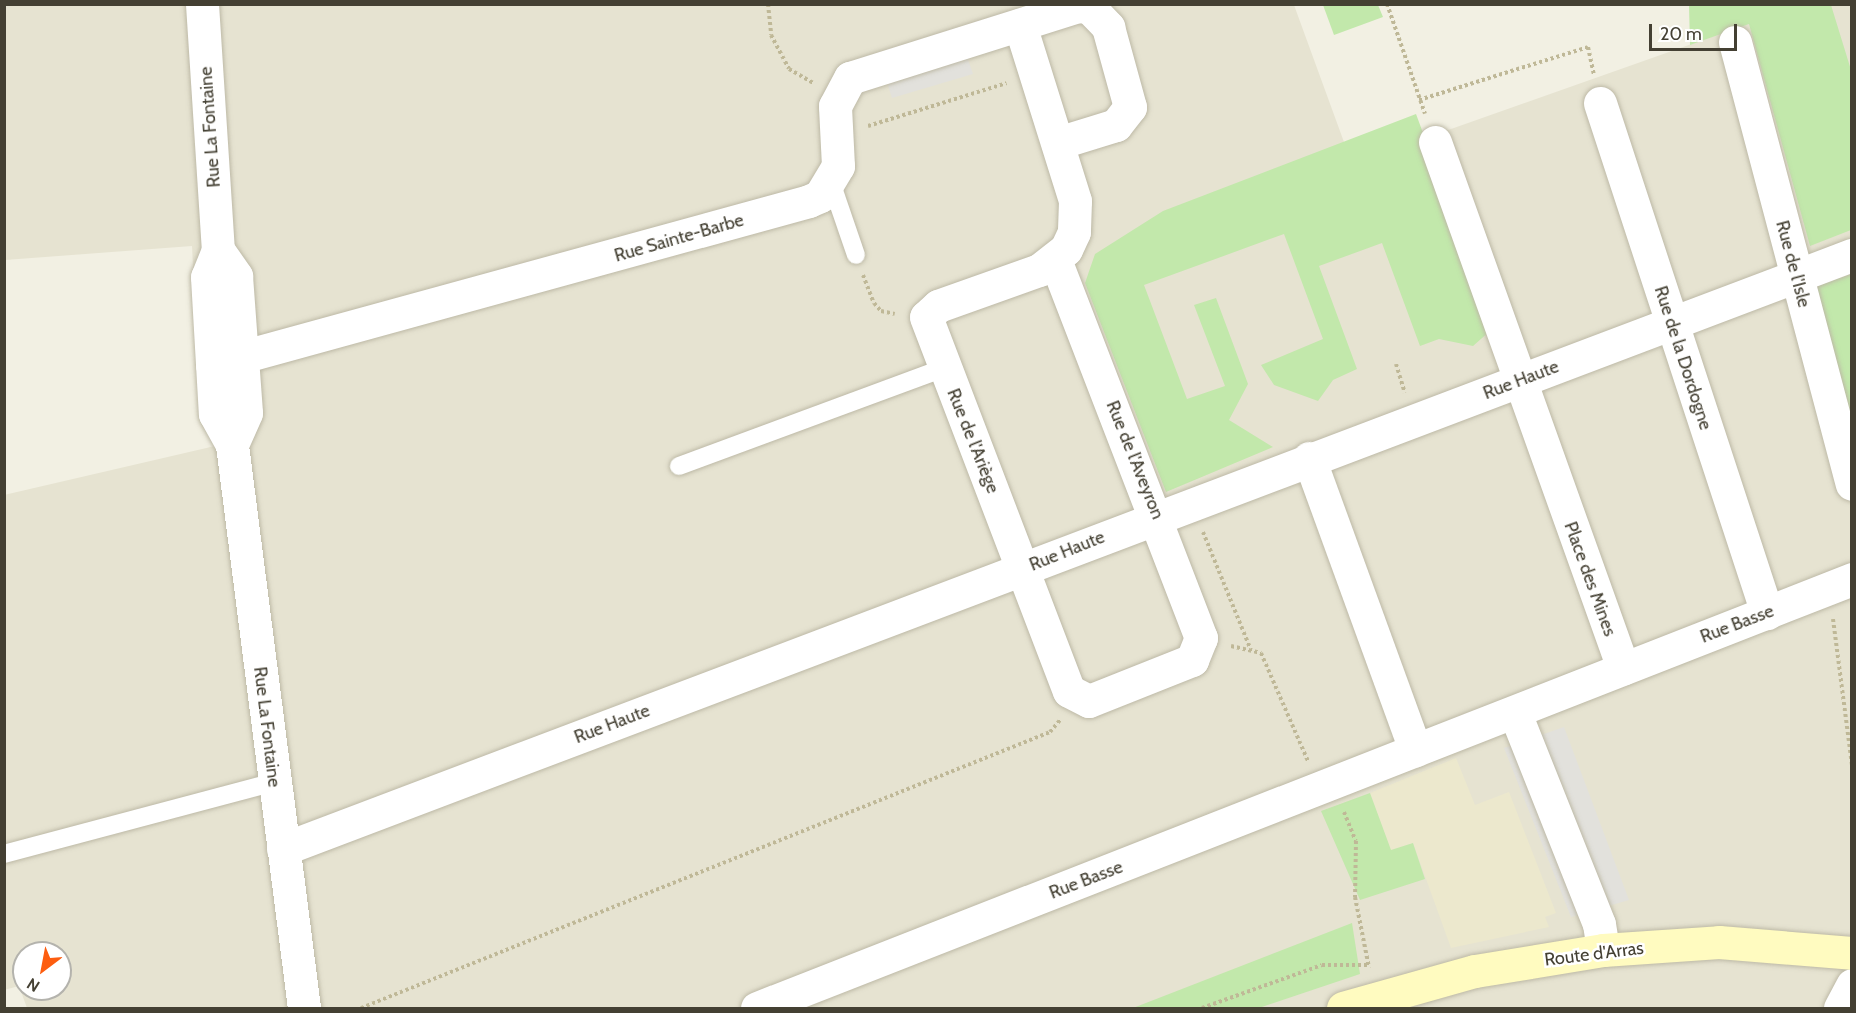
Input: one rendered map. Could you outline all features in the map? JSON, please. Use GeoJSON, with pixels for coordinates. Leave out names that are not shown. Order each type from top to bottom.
{"type":"FeatureCollection","features":[{"type":"Feature","properties":{"kind":"main road","name":"Route d'Arras"},"geometry":{"type":"LineString","coordinates":[[1349,1006],[1475,971],[1603,950],[1719,942],[1851,952]]}},
{"type":"Feature","properties":{"kind":"street","name":"Rue La Fontaine"},"geometry":{"type":"LineString","coordinates":[[202,4],[218,250],[207,277],[227,362],[246,413],[232,445],[304,1008]]}},
{"type":"Feature","properties":{"kind":"street"},"geometry":{"type":"LineString","coordinates":[[831,182],[838,135],[837,97],[850,78],[1020,25],[1089,7],[1108,27],[1131,94],[1126,116],[1116,125],[1058,143]]}},
{"type":"Feature","properties":{"kind":"street"},"geometry":{"type":"LineString","coordinates":[[928,313],[1055,260],[1066,249],[1076,216],[1058,143],[1020,25]]}},
{"type":"Feature","properties":{"kind":"street","name":"Rue de l'Isle"},"geometry":{"type":"LineString","coordinates":[[1736,42],[1851,484]]}},
{"type":"Feature","properties":{"kind":"street","name":"Rue de la Dordogne"},"geometry":{"type":"LineString","coordinates":[[1600,103],[1767,613]]}},
{"type":"Feature","properties":{"kind":"street"},"geometry":{"type":"LineString","coordinates":[[1435,142],[1511,346],[1517,382]]}},
{"type":"Feature","properties":{"kind":"street","name":"Rue Sainte-Barbe"},"geometry":{"type":"LineString","coordinates":[[227,362],[809,201],[831,182]]}},
{"type":"Feature","properties":{"kind":"street","name":"Rue Haute"},"geometry":{"type":"LineString","coordinates":[[282,849],[1023,568],[1157,514],[1517,382],[1851,255]]}},
{"type":"Feature","properties":{"kind":"street","name":"Rue de l'Aveyron"},"geometry":{"type":"LineString","coordinates":[[1055,260],[1157,514],[1196,649]]}},
{"type":"Feature","properties":{"kind":"street","name":"Rue de l'Ariège"},"geometry":{"type":"LineString","coordinates":[[928,313],[944,368],[1069,691],[1078,698]]}},
{"type":"Feature","properties":{"kind":"street","name":"Place des Mines"},"geometry":{"type":"LineString","coordinates":[[1517,382],[1623,668]]}},
{"type":"Feature","properties":{"kind":"street"},"geometry":{"type":"LineString","coordinates":[[1308,458],[1415,750],[1515,713],[1623,668]]}},
{"type":"Feature","properties":{"kind":"street","name":"Rue Basse"},"geometry":{"type":"LineString","coordinates":[[1623,668],[1839,584]]}},
{"type":"Feature","properties":{"kind":"street"},"geometry":{"type":"LineString","coordinates":[[1078,698],[1089,701],[1196,649]]}},
{"type":"Feature","properties":{"kind":"street"},"geometry":{"type":"LineString","coordinates":[[1515,713],[1599,924],[1603,950]]}},
{"type":"Feature","properties":{"kind":"street","name":"Rue Basse"},"geometry":{"type":"LineString","coordinates":[[757,1008],[1415,750]]}},
{"type":"Feature","properties":{"kind":"street"},"geometry":{"type":"LineString","coordinates":[[1840,1008],[1851,985]]}},
{"type":"Feature","properties":{"kind":"lane"},"geometry":{"type":"LineString","coordinates":[[831,182],[856,255]]}},
{"type":"Feature","properties":{"kind":"lane"},"geometry":{"type":"LineString","coordinates":[[679,466],[944,368]]}},
{"type":"Feature","properties":{"kind":"lane"},"geometry":{"type":"LineString","coordinates":[[4,854],[274,782]]}},
{"type":"Feature","properties":{"kind":"path"},"geometry":{"type":"LineString","coordinates":[[768,4],[771,35],[789,69],[837,97]]}},
{"type":"Feature","properties":{"kind":"path"},"geometry":{"type":"LineString","coordinates":[[1387,4],[1435,142]]}},
{"type":"Feature","properties":{"kind":"path"},"geometry":{"type":"LineString","coordinates":[[1419,100],[1588,46],[1600,103]]}},
{"type":"Feature","properties":{"kind":"path"},"geometry":{"type":"LineString","coordinates":[[838,135],[1036,74]]}},
{"type":"Feature","properties":{"kind":"path"},"geometry":{"type":"LineString","coordinates":[[856,255],[881,311],[928,313]]}},
{"type":"Feature","properties":{"kind":"path"},"geometry":{"type":"LineString","coordinates":[[1191,502],[1251,651]]}},
{"type":"Feature","properties":{"kind":"path"},"geometry":{"type":"LineString","coordinates":[[1839,584],[1851,766]]}},
{"type":"Feature","properties":{"kind":"path"},"geometry":{"type":"LineString","coordinates":[[1196,649],[1260,653],[1356,841],[1355,897],[1370,976],[1351,983],[1349,1006]]}},
{"type":"Feature","properties":{"kind":"path"},"geometry":{"type":"LineString","coordinates":[[361,1008],[1050,732],[1078,698]]}},
{"type":"Feature","properties":{"kind":"path"},"geometry":{"type":"LineString","coordinates":[[1202,1008],[1322,965],[1368,965]]}},
{"type":"Feature","properties":{"kind":"shaded area"},"geometry":{"type":"Polygon","coordinates":[[[5,5],[1294,5],[1352,164],[1802,5],[1851,5],[1851,1008],[27,1008],[24,1001],[72,1001],[72,941],[12,941],[12,988],[4,990],[4,495],[215,446],[201,424],[192,246],[5,260],[5,5]]]}},
{"type":"Feature","properties":{"kind":"shaded area"},"geometry":{"type":"Polygon","coordinates":[[[962,42],[973,74],[892,98],[882,67],[962,42]]]}},
{"type":"Feature","properties":{"kind":"shaded area"},"geometry":{"type":"Polygon","coordinates":[[[1564,727],[1629,900],[1571,917],[1504,748],[1564,727]]]}},
{"type":"Feature","properties":{"kind":"shaded area"},"geometry":{"type":"Polygon","coordinates":[[[1456,758],[1475,805],[1509,792],[1556,913],[1545,917],[1549,927],[1451,948],[1413,843],[1391,851],[1370,793],[1456,758]]]}},
{"type":"Feature","properties":{"kind":"green space"},"geometry":{"type":"Polygon","coordinates":[[[1323,5],[1378,5],[1383,17],[1334,35],[1323,5]]]}},
{"type":"Feature","properties":{"kind":"green space"},"geometry":{"type":"Polygon","coordinates":[[[1689,5],[1831,5],[1851,70],[1851,230],[1810,246],[1749,24],[1690,45],[1689,5]]]}},
{"type":"Feature","properties":{"kind":"green space"},"geometry":{"type":"Polygon","coordinates":[[[1416,114],[1491,316],[1490,331],[1473,346],[1439,339],[1420,346],[1382,243],[1319,266],[1357,369],[1333,380],[1318,401],[1274,385],[1261,365],[1323,339],[1284,234],[1144,285],[1187,399],[1225,386],[1194,305],[1216,298],[1248,384],[1229,420],[1273,447],[1166,492],[1085,283],[1095,254],[1163,211],[1416,114]]]}},
{"type":"Feature","properties":{"kind":"green space"},"geometry":{"type":"Polygon","coordinates":[[[1851,274],[1851,461],[1806,290],[1851,274]]]}},
{"type":"Feature","properties":{"kind":"green space"},"geometry":{"type":"Polygon","coordinates":[[[1370,793],[1391,850],[1413,843],[1425,879],[1360,900],[1321,811],[1370,793]]]}},
{"type":"Feature","properties":{"kind":"green space"},"geometry":{"type":"Polygon","coordinates":[[[1352,923],[1360,974],[1259,1008],[1133,1008],[1352,923]]]}}]}
